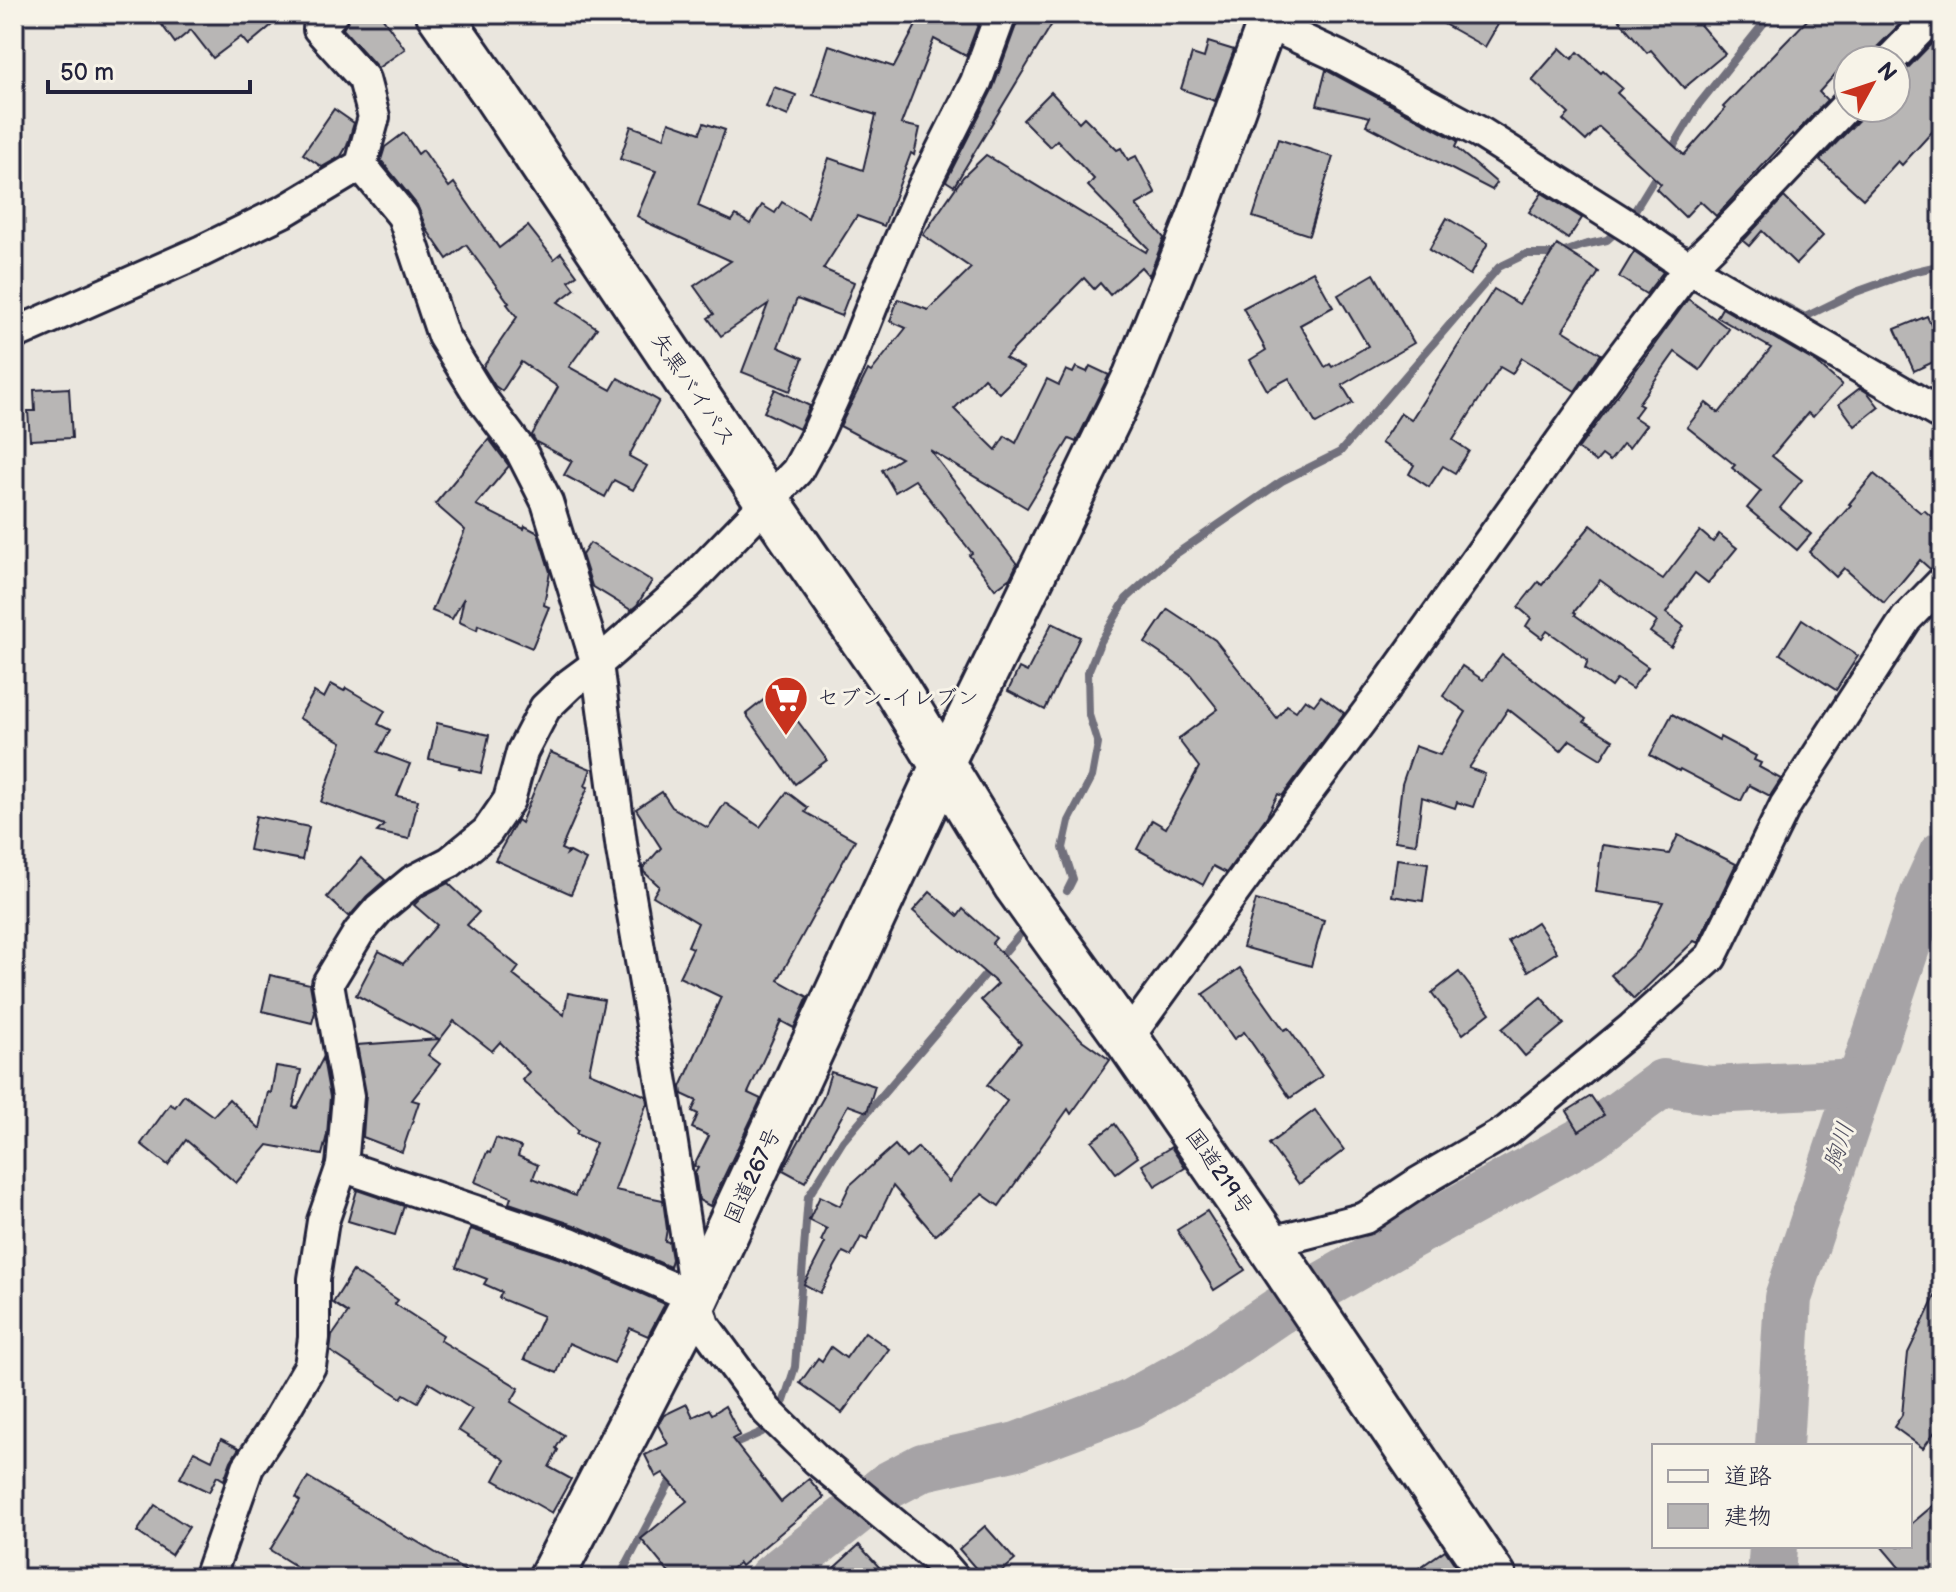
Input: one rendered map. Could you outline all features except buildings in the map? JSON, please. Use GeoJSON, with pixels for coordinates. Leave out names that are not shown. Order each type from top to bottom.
{"type":"FeatureCollection","features":[{"type":"Feature","properties":{"kind":"highway","name":"矢黒バイパス"},"geometry":{"type":"LineString","coordinates":[[439,14],[890,679],[942,768]]}},
{"type":"Feature","properties":{"kind":"highway","name":"国道219号"},"geometry":{"type":"LineString","coordinates":[[942,768],[1016,885],[1127,1039],[1494,1578]]}},
{"type":"Feature","properties":{"kind":"highway","name":"国道267号"},"geometry":{"type":"LineString","coordinates":[[551,1578],[696,1298],[942,768]]}},
{"type":"Feature","properties":{"kind":"street"},"geometry":{"type":"LineString","coordinates":[[14,334],[258,224],[361,165],[374,117],[364,79],[319,29],[332,14]]}},
{"type":"Feature","properties":{"kind":"street"},"geometry":{"type":"LineString","coordinates":[[209,1578],[248,1467],[310,1366],[314,1338],[314,1279],[323,1221],[342,1166],[348,1096],[328,983],[359,932],[379,909],[413,881],[450,862],[487,832],[509,800],[522,752],[545,708],[687,585],[797,471],[850,361],[924,185],[976,82],[1001,14]]}},
{"type":"Feature","properties":{"kind":"street"},"geometry":{"type":"LineString","coordinates":[[1906,44],[1935,14]]}},
{"type":"Feature","properties":{"kind":"street"},"geometry":{"type":"LineString","coordinates":[[942,768],[1133,375],[1195,221],[1268,19],[1481,133],[1689,268],[1942,415]]}},
{"type":"Feature","properties":{"kind":"street"},"geometry":{"type":"LineString","coordinates":[[1127,1039],[1689,268],[1832,121]]}},
{"type":"Feature","properties":{"kind":"street"},"geometry":{"type":"LineString","coordinates":[[361,165],[403,216],[443,336],[481,398],[521,451],[547,502],[597,664],[622,850],[696,1298],[704,1325],[774,1417],[817,1460],[941,1563],[954,1578]]}},
{"type":"Feature","properties":{"kind":"street"},"geometry":{"type":"LineString","coordinates":[[1277,1257],[1365,1218],[1507,1131],[1632,1028],[1711,957],[1785,806],[1906,619],[1942,582]]}},
{"type":"Feature","properties":{"kind":"street"},"geometry":{"type":"LineString","coordinates":[[342,1166],[570,1243],[696,1298]]}},
{"type":"Feature","properties":{"kind":"waterway"},"geometry":{"type":"LineString","coordinates":[[1670,152],[1699,104],[1771,14]]}},
{"type":"Feature","properties":{"kind":"waterway"},"geometry":{"type":"LineString","coordinates":[[1067,891],[1073,879],[1063,848],[1069,821],[1092,777],[1098,744],[1089,715],[1088,672],[1100,643],[1126,599],[1173,556],[1282,481],[1340,452],[1499,267],[1526,254],[1559,254],[1607,240],[1629,220],[1659,171]]}},
{"type":"Feature","properties":{"kind":"waterway"},"geometry":{"type":"LineString","coordinates":[[1770,298],[1805,317],[1856,292],[1942,265]]}},
{"type":"Feature","properties":{"kind":"waterway","name":"胸川"},"geometry":{"type":"LineString","coordinates":[[1779,1444],[1788,1298],[1924,894],[1942,855]]}},
{"type":"Feature","properties":{"kind":"waterway"},"geometry":{"type":"LineString","coordinates":[[728,1447],[762,1432],[784,1401],[795,1367],[808,1197],[843,1141],[1021,933]]}},
{"type":"Feature","properties":{"kind":"waterway"},"geometry":{"type":"LineString","coordinates":[[772,1578],[889,1485],[923,1467],[1017,1446],[1129,1404],[1201,1364],[1277,1312],[1589,1137],[1663,1083],[1710,1090],[1860,1083]]}},
{"type":"Feature","properties":{"kind":"waterway"},"geometry":{"type":"LineString","coordinates":[[619,1578],[670,1482],[679,1477]]}},
{"type":"Feature","properties":{"kind":"waterway","name":"胸川"},"geometry":{"type":"LineString","coordinates":[[1771,1578],[1773,1548]]}},
{"type":"Feature","properties":{"kind":"place","name":"セブン-イレブン"},"geometry":{"type":"Point","coordinates":[786,737]}}]}
